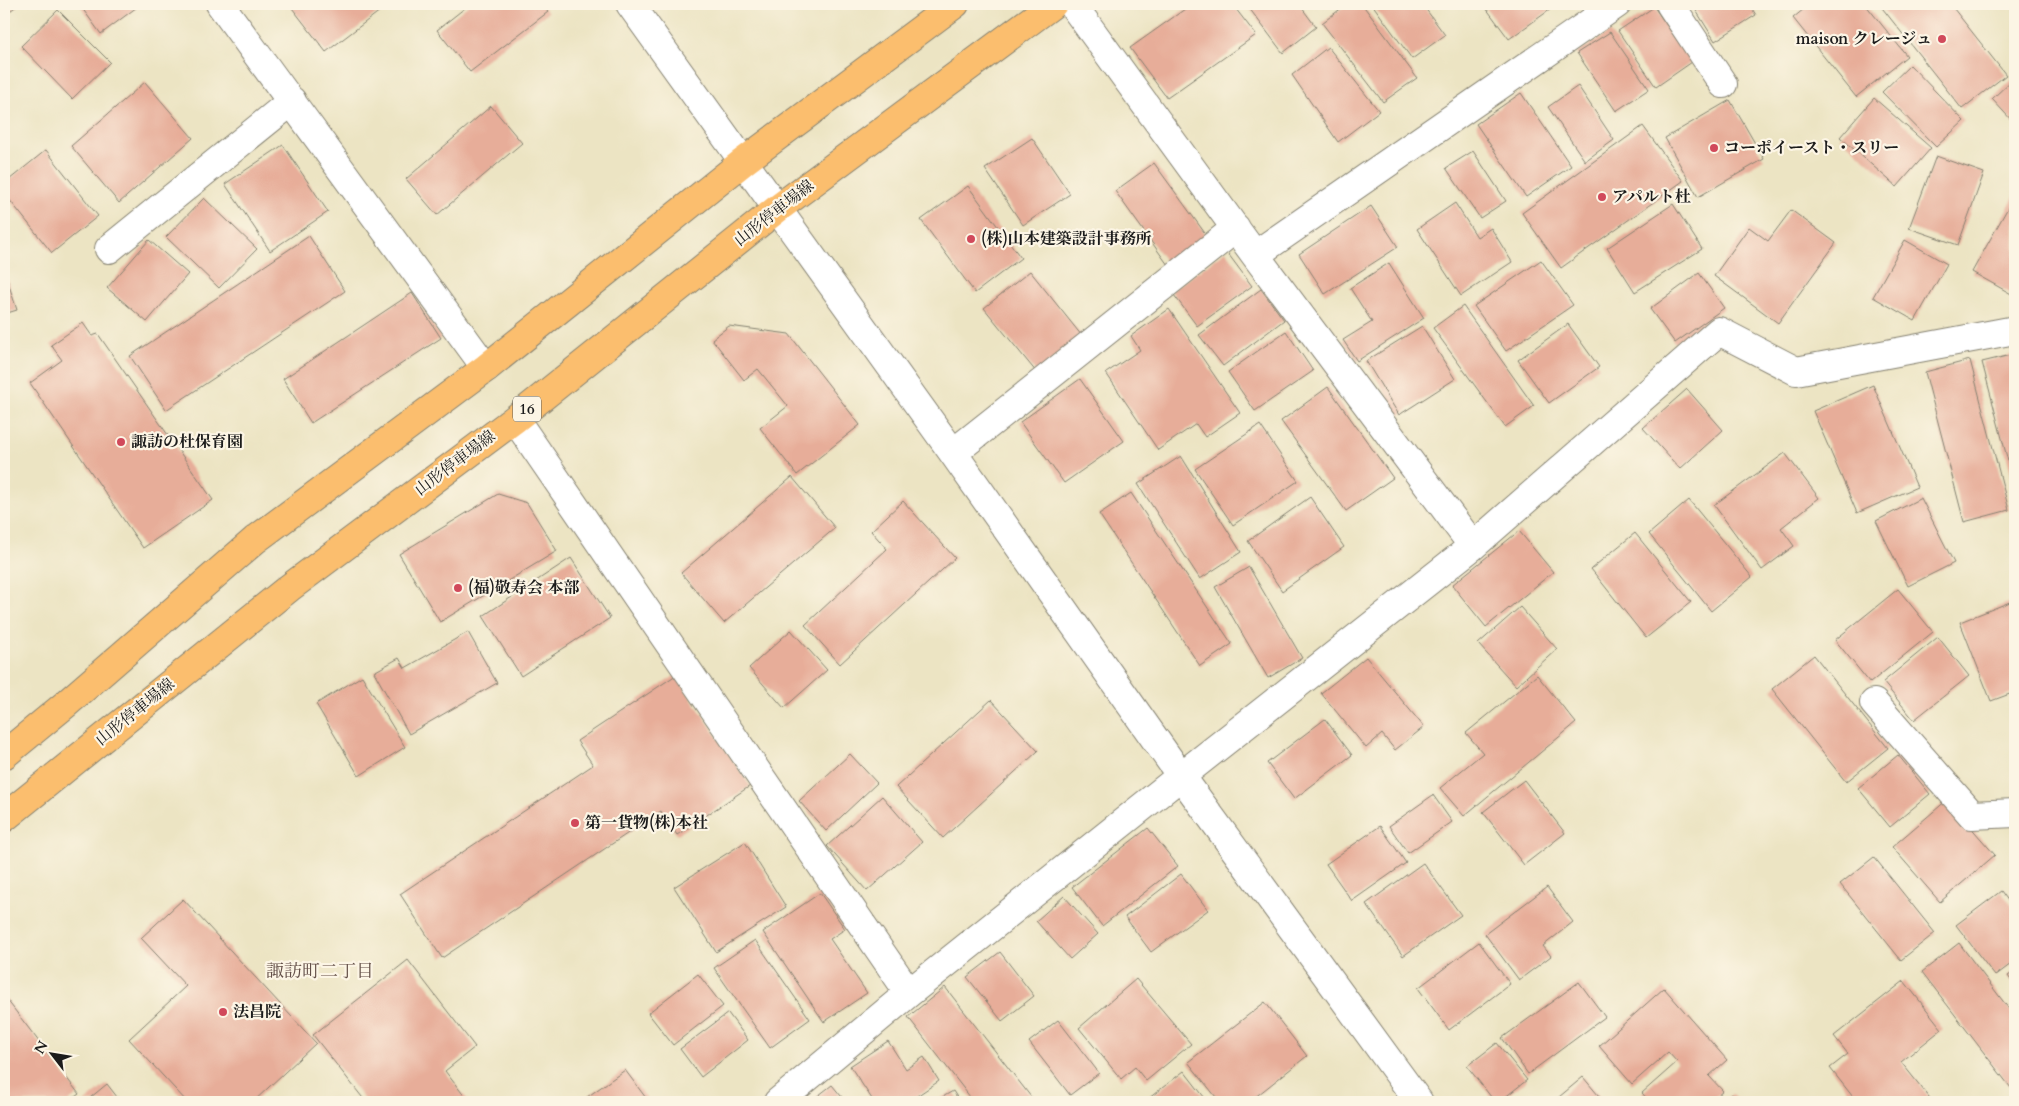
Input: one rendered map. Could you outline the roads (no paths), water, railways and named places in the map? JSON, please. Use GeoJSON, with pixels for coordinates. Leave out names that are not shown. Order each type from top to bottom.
{"type":"FeatureCollection","features":[{"type":"Feature","properties":{"kind":"main road"},"geometry":{"type":"LineString","coordinates":[[4,755],[66,704],[255,540],[486,368],[743,162],[955,4]]}},
{"type":"Feature","properties":{"kind":"main road","name":"山形停車場線"},"geometry":{"type":"LineString","coordinates":[[4,818],[289,588],[515,419],[777,209],[1053,4]]}},
{"type":"Feature","properties":{"kind":"street"},"geometry":{"type":"LineString","coordinates":[[220,4],[486,368]]}},
{"type":"Feature","properties":{"kind":"street"},"geometry":{"type":"LineString","coordinates":[[630,4],[953,453],[1181,776],[1419,1102]]}},
{"type":"Feature","properties":{"kind":"street"},"geometry":{"type":"LineString","coordinates":[[1072,4],[1255,255],[1472,546]]}},
{"type":"Feature","properties":{"kind":"street"},"geometry":{"type":"LineString","coordinates":[[1255,255],[1617,4]]}},
{"type":"Feature","properties":{"kind":"street"},"geometry":{"type":"LineString","coordinates":[[1670,4],[1723,84]]}},
{"type":"Feature","properties":{"kind":"street"},"geometry":{"type":"LineString","coordinates":[[109,249],[292,102]]}},
{"type":"Feature","properties":{"kind":"street"},"geometry":{"type":"LineString","coordinates":[[953,453],[1236,228]]}},
{"type":"Feature","properties":{"kind":"street"},"geometry":{"type":"LineString","coordinates":[[778,1102],[909,993],[1472,546],[1719,331],[1796,371],[2015,330]]}},
{"type":"Feature","properties":{"kind":"street"},"geometry":{"type":"LineString","coordinates":[[515,419],[909,993]]}},
{"type":"Feature","properties":{"kind":"street"},"geometry":{"type":"LineString","coordinates":[[1874,703],[1972,815],[2015,814]]}},
{"type":"Feature","properties":{"kind":"place","name":"maison クレージュ"},"geometry":{"type":"Point","coordinates":[1942,39]}},
{"type":"Feature","properties":{"kind":"place","name":"コーポイースト・スリー"},"geometry":{"type":"Point","coordinates":[1714,148]}},
{"type":"Feature","properties":{"kind":"place","name":"アパルト杜"},"geometry":{"type":"Point","coordinates":[1602,197]}},
{"type":"Feature","properties":{"kind":"place","name":"(株)山本建築設計事務所"},"geometry":{"type":"Point","coordinates":[971,239]}},
{"type":"Feature","properties":{"kind":"place","name":"諏訪の杜保育園"},"geometry":{"type":"Point","coordinates":[121,442]}},
{"type":"Feature","properties":{"kind":"place","name":"(福)敬寿会 本部"},"geometry":{"type":"Point","coordinates":[458,588]}},
{"type":"Feature","properties":{"kind":"place","name":"第一貨物(株)本社"},"geometry":{"type":"Point","coordinates":[575,823]}},
{"type":"Feature","properties":{"kind":"place","name":"法昌院"},"geometry":{"type":"Point","coordinates":[223,1012]}},
{"type":"Feature","properties":{"kind":"district","name":"諏訪町二丁目"},"geometry":{"type":"Point","coordinates":[320,971]}}]}
